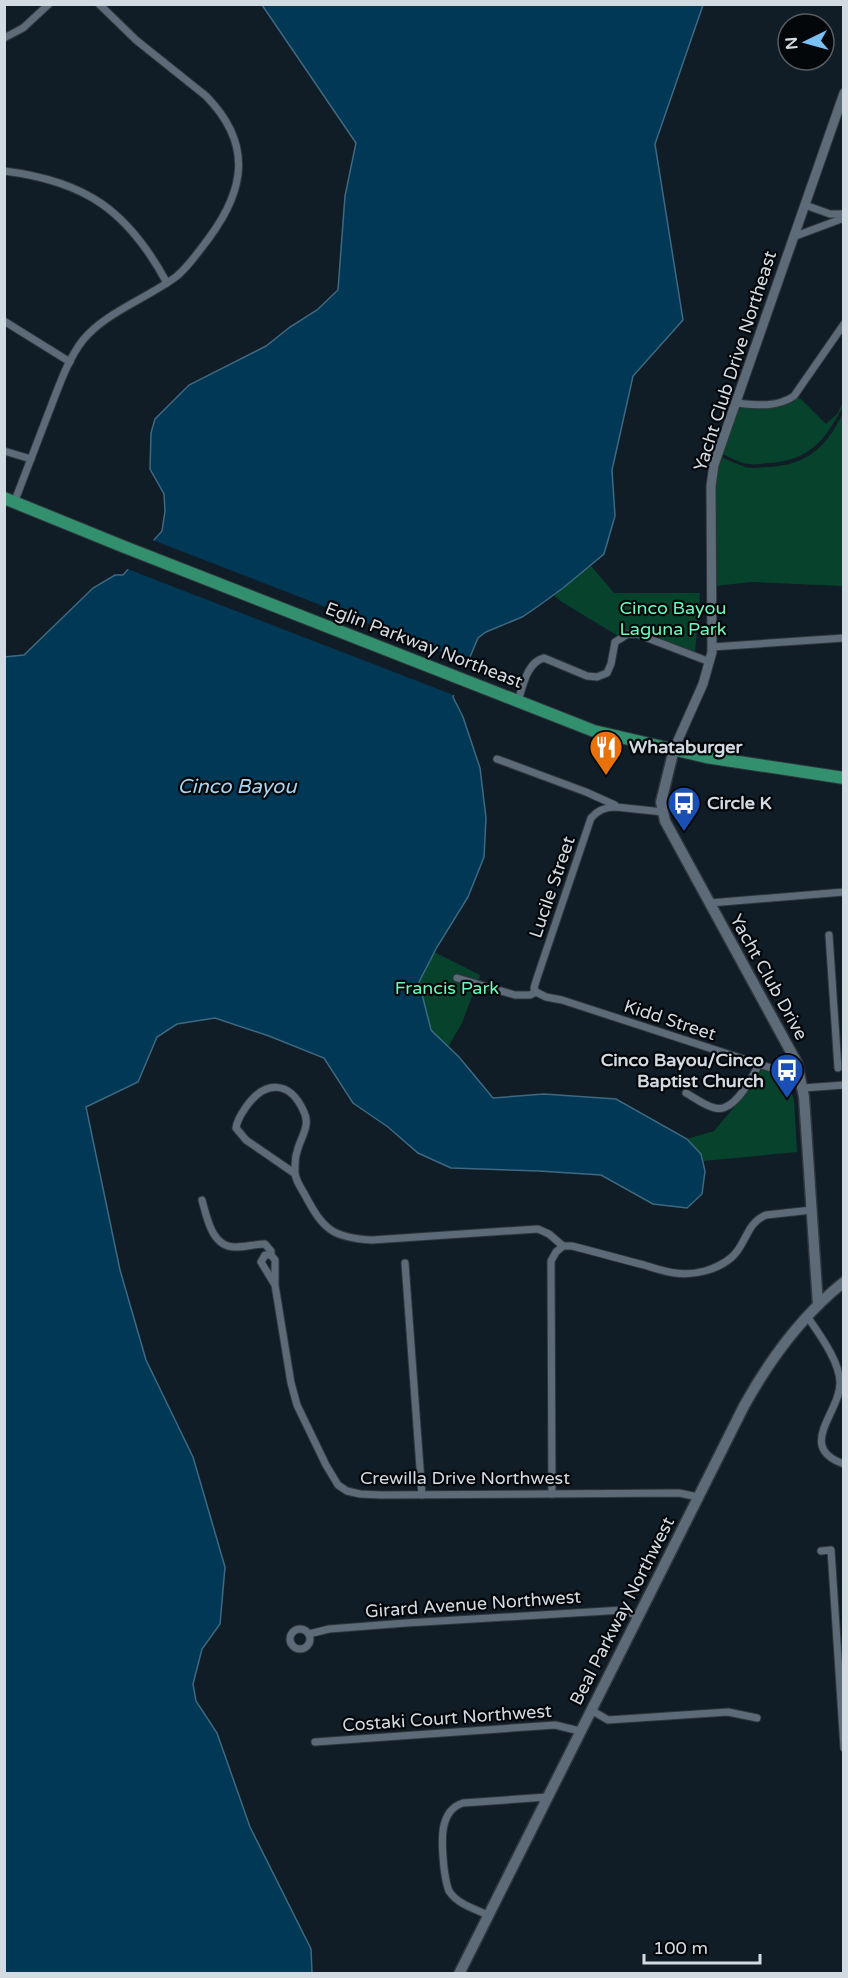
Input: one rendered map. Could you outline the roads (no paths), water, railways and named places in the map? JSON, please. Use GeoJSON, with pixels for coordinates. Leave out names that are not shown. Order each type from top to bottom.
{"type":"FeatureCollection","features":[{"type":"Feature","properties":{"kind":"highway","name":"Eglin Parkway Northeast"},"geometry":{"type":"LineString","coordinates":[[9,500],[594,731],[706,758],[843,778]]}},
{"type":"Feature","properties":{"kind":"main road","name":"Yacht Club Drive"},"geometry":{"type":"LineString","coordinates":[[674,749],[661,802],[665,821],[797,1063],[803,1088],[818,1305]]}},
{"type":"Feature","properties":{"kind":"main road","name":"Beal Parkway Northwest"},"geometry":{"type":"LineString","coordinates":[[459,1974],[759,1380],[775,1355],[807,1316],[843,1282]]}},
{"type":"Feature","properties":{"kind":"street"},"geometry":{"type":"LineString","coordinates":[[4,38],[23,28],[49,4]]}},
{"type":"Feature","properties":{"kind":"street"},"geometry":{"type":"LineString","coordinates":[[9,500],[31,459],[76,350],[92,331],[167,283],[188,265],[228,211],[234,196],[238,174],[236,143],[225,117],[206,96],[136,40],[99,4]]}},
{"type":"Feature","properties":{"kind":"street","name":"Yacht Club Drive Northeast"},"geometry":{"type":"LineString","coordinates":[[674,749],[703,684],[710,662],[712,647],[711,486],[716,458],[843,93]]}},
{"type":"Feature","properties":{"kind":"street"},"geometry":{"type":"LineString","coordinates":[[4,171],[55,180],[99,201],[136,234],[152,255],[167,283]]}},
{"type":"Feature","properties":{"kind":"street"},"geometry":{"type":"LineString","coordinates":[[805,205],[843,216]]}},
{"type":"Feature","properties":{"kind":"street"},"geometry":{"type":"LineString","coordinates":[[793,237],[843,216]]}},
{"type":"Feature","properties":{"kind":"street"},"geometry":{"type":"LineString","coordinates":[[4,321],[70,362]]}},
{"type":"Feature","properties":{"kind":"street"},"geometry":{"type":"LineString","coordinates":[[736,403],[775,404],[794,396],[843,324]]}},
{"type":"Feature","properties":{"kind":"street"},"geometry":{"type":"LineString","coordinates":[[4,451],[31,459]]}},
{"type":"Feature","properties":{"kind":"street"},"geometry":{"type":"LineString","coordinates":[[518,701],[531,665],[537,660],[544,658],[588,676],[597,677],[607,673],[615,642],[628,634],[637,634],[710,662]]}},
{"type":"Feature","properties":{"kind":"street"},"geometry":{"type":"LineString","coordinates":[[712,647],[843,638]]}},
{"type":"Feature","properties":{"kind":"street"},"geometry":{"type":"LineString","coordinates":[[498,759],[586,792],[616,807],[663,812]]}},
{"type":"Feature","properties":{"kind":"street","name":"Lucile Street"},"geometry":{"type":"LineString","coordinates":[[536,992],[534,988],[537,978],[591,818],[597,811],[616,807]]}},
{"type":"Feature","properties":{"kind":"street"},"geometry":{"type":"LineString","coordinates":[[710,903],[843,892]]}},
{"type":"Feature","properties":{"kind":"street"},"geometry":{"type":"LineString","coordinates":[[829,934],[838,1068]]}},
{"type":"Feature","properties":{"kind":"street","name":"Kidd Street"},"geometry":{"type":"LineString","coordinates":[[457,978],[515,995],[530,995],[536,992],[771,1068],[797,1063]]}},
{"type":"Feature","properties":{"kind":"street"},"geometry":{"type":"LineString","coordinates":[[835,1021],[843,1020]]}},
{"type":"Feature","properties":{"kind":"street"},"geometry":{"type":"LineString","coordinates":[[686,1093],[711,1107],[726,1107],[738,1096],[759,1064]]}},
{"type":"Feature","properties":{"kind":"street"},"geometry":{"type":"LineString","coordinates":[[803,1088],[843,1085]]}},
{"type":"Feature","properties":{"kind":"street"},"geometry":{"type":"LineString","coordinates":[[294,1173],[297,1152],[305,1131],[306,1115],[301,1105],[287,1092],[268,1087],[250,1101],[237,1121],[236,1128],[246,1140],[294,1173],[311,1207],[324,1225],[337,1235],[349,1238],[372,1240],[538,1229],[549,1234],[563,1246],[572,1246],[675,1273],[694,1273],[716,1267],[731,1258],[752,1224],[759,1218],[812,1210]]}},
{"type":"Feature","properties":{"kind":"street"},"geometry":{"type":"LineString","coordinates":[[202,1200],[210,1225],[218,1240],[228,1246],[236,1247],[265,1244],[271,1251],[271,1256]]}},
{"type":"Feature","properties":{"kind":"street"},"geometry":{"type":"LineString","coordinates":[[552,1494],[551,1261],[563,1246]]}},
{"type":"Feature","properties":{"kind":"street","name":"Crewilla Drive Northwest"},"geometry":{"type":"LineString","coordinates":[[275,1284],[261,1262],[265,1255],[275,1260],[275,1284],[294,1395],[301,1415],[334,1479],[347,1491],[360,1494],[422,1495],[679,1493],[698,1497]]}},
{"type":"Feature","properties":{"kind":"street"},"geometry":{"type":"LineString","coordinates":[[405,1263],[422,1495]]}},
{"type":"Feature","properties":{"kind":"street"},"geometry":{"type":"LineString","coordinates":[[807,1316],[824,1341],[838,1372],[839,1393],[822,1432],[821,1440],[827,1455],[843,1464]]}},
{"type":"Feature","properties":{"kind":"street"},"geometry":{"type":"LineString","coordinates":[[821,1551],[831,1550],[843,1748]]}},
{"type":"Feature","properties":{"kind":"street","name":"Girard Avenue Northwest"},"geometry":{"type":"LineString","coordinates":[[309,1634],[328,1629],[612,1610],[623,1610],[638,1616]]}},
{"type":"Feature","properties":{"kind":"street"},"geometry":{"type":"LineString","coordinates":[[835,1613],[843,1612]]}},
{"type":"Feature","properties":{"kind":"street"},"geometry":{"type":"LineString","coordinates":[[591,1710],[608,1720],[728,1712],[757,1718]]}},
{"type":"Feature","properties":{"kind":"street","name":"Costaki Court Northwest"},"geometry":{"type":"LineString","coordinates":[[315,1742],[555,1725],[580,1731]]}},
{"type":"Feature","properties":{"kind":"street"},"geometry":{"type":"LineString","coordinates":[[488,1915],[459,1901],[449,1890],[442,1839],[449,1812],[453,1807],[463,1803],[547,1797]]}},
{"type":"Feature","properties":{"kind":"water","name":"Cinco Bayou"},"geometry":{"type":"Polygon","coordinates":[[[262,5],[703,5],[655,144],[683,320],[633,376],[612,470],[615,516],[604,554],[563,588],[522,617],[486,632],[478,638],[453,697],[463,717],[480,768],[486,818],[484,857],[468,897],[437,947],[419,982],[431,1030],[459,1057],[493,1098],[544,1094],[616,1099],[687,1139],[701,1154],[705,1171],[702,1194],[687,1208],[653,1204],[601,1175],[451,1168],[418,1153],[388,1127],[353,1103],[324,1058],[215,1018],[177,1024],[157,1037],[138,1082],[86,1107],[120,1270],[146,1360],[193,1457],[225,1567],[220,1624],[202,1649],[193,1684],[196,1701],[217,1733],[250,1827],[311,1949],[312,1973],[5,1973],[4,657],[24,655],[93,588],[115,575],[123,575],[162,531],[165,511],[164,494],[150,469],[151,433],[155,419],[189,385],[266,346],[317,310],[338,290],[345,196],[356,143],[262,5]]]}},
{"type":"Feature","properties":{"kind":"place","name":"Whataburger"},"geometry":{"type":"Point","coordinates":[606,776]}},
{"type":"Feature","properties":{"kind":"place","name":"Circle K"},"geometry":{"type":"Point","coordinates":[684,832]}},
{"type":"Feature","properties":{"kind":"place","name":"Cinco Bayou/Cinco Baptist Church"},"geometry":{"type":"Point","coordinates":[787,1099]}},
{"type":"Feature","properties":{"kind":"park label","name":"Cinco Bayou Laguna Park"},"geometry":{"type":"Point","coordinates":[673,618]}},
{"type":"Feature","properties":{"kind":"park label","name":"Francis Park"},"geometry":{"type":"Point","coordinates":[447,988]}}]}
